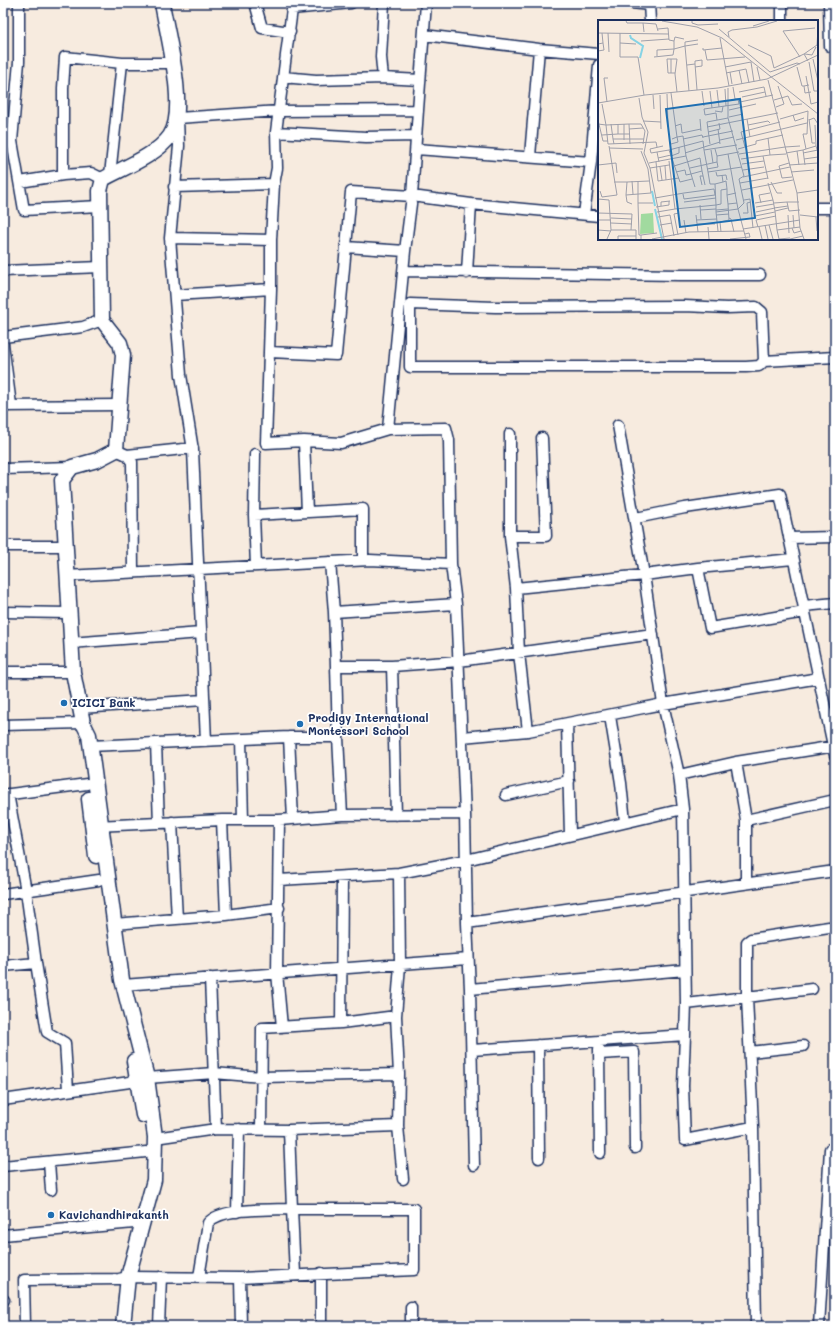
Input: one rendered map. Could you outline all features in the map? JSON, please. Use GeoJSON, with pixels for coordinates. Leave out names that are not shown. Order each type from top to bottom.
{"type":"FeatureCollection","features":[{"type":"Feature","properties":{"kind":"street"},"geometry":{"type":"LineString","coordinates":[[19,3],[18,62],[12,141],[24,210],[100,206]]}},
{"type":"Feature","properties":{"kind":"street"},"geometry":{"type":"LineString","coordinates":[[162,3],[176,79],[179,146],[170,238],[181,375],[193,448],[206,741]]}},
{"type":"Feature","properties":{"kind":"street"},"geometry":{"type":"LineString","coordinates":[[255,3],[262,28],[290,32]]}},
{"type":"Feature","properties":{"kind":"street"},"geometry":{"type":"LineString","coordinates":[[351,3],[291,6],[290,32],[276,132],[277,168],[274,184],[271,240],[271,289],[266,443],[304,441],[341,443],[388,429],[446,428],[449,440],[451,564],[456,604],[462,738],[472,1050],[474,1165]]}},
{"type":"Feature","properties":{"kind":"street"},"geometry":{"type":"LineString","coordinates":[[383,78],[381,58],[384,3]]}},
{"type":"Feature","properties":{"kind":"street"},"geometry":{"type":"LineString","coordinates":[[388,429],[404,271],[404,251],[412,196],[426,3]]}},
{"type":"Feature","properties":{"kind":"street"},"geometry":{"type":"LineString","coordinates":[[632,3],[650,4],[650,20]]}},
{"type":"Feature","properties":{"kind":"street"},"geometry":{"type":"LineString","coordinates":[[782,3],[782,20]]}},
{"type":"Feature","properties":{"kind":"street"},"geometry":{"type":"LineString","coordinates":[[829,3],[830,46]]}},
{"type":"Feature","properties":{"kind":"street"},"geometry":{"type":"LineString","coordinates":[[424,35],[539,49],[598,54]]}},
{"type":"Feature","properties":{"kind":"street"},"geometry":{"type":"LineString","coordinates":[[530,156],[539,49]]}},
{"type":"Feature","properties":{"kind":"street"},"geometry":{"type":"LineString","coordinates":[[63,175],[62,88],[65,57],[122,64],[173,63]]}},
{"type":"Feature","properties":{"kind":"street"},"geometry":{"type":"LineString","coordinates":[[122,64],[106,177],[100,191],[102,320],[120,343],[123,355],[119,405],[121,453],[132,462],[133,572]]}},
{"type":"Feature","properties":{"kind":"street"},"geometry":{"type":"LineString","coordinates":[[283,77],[316,80],[383,78],[420,80]]}},
{"type":"Feature","properties":{"kind":"street"},"geometry":{"type":"LineString","coordinates":[[584,214],[592,162],[598,79]]}},
{"type":"Feature","properties":{"kind":"street"},"geometry":{"type":"LineString","coordinates":[[178,118],[279,111],[418,110]]}},
{"type":"Feature","properties":{"kind":"street"},"geometry":{"type":"LineString","coordinates":[[20,182],[63,175],[91,173],[106,177],[154,151],[170,136],[178,118]]}},
{"type":"Feature","properties":{"kind":"street"},"geometry":{"type":"LineString","coordinates":[[276,132],[359,137],[416,136]]}},
{"type":"Feature","properties":{"kind":"street"},"geometry":{"type":"LineString","coordinates":[[416,148],[592,162]]}},
{"type":"Feature","properties":{"kind":"street"},"geometry":{"type":"LineString","coordinates":[[174,187],[274,184]]}},
{"type":"Feature","properties":{"kind":"street"},"geometry":{"type":"LineString","coordinates":[[269,352],[336,355],[351,192],[412,196],[471,204],[598,216]]}},
{"type":"Feature","properties":{"kind":"street"},"geometry":{"type":"LineString","coordinates":[[467,273],[471,204]]}},
{"type":"Feature","properties":{"kind":"street"},"geometry":{"type":"LineString","coordinates":[[818,208],[835,208]]}},
{"type":"Feature","properties":{"kind":"street"},"geometry":{"type":"LineString","coordinates":[[170,238],[271,240]]}},
{"type":"Feature","properties":{"kind":"street"},"geometry":{"type":"LineString","coordinates":[[346,246],[404,251]]}},
{"type":"Feature","properties":{"kind":"street"},"geometry":{"type":"LineString","coordinates":[[3,271],[101,267]]}},
{"type":"Feature","properties":{"kind":"street"},"geometry":{"type":"LineString","coordinates":[[404,271],[680,276],[760,275]]}},
{"type":"Feature","properties":{"kind":"street"},"geometry":{"type":"LineString","coordinates":[[175,295],[271,289]]}},
{"type":"Feature","properties":{"kind":"street"},"geometry":{"type":"LineString","coordinates":[[764,361],[762,312],[756,307],[495,307],[410,304],[410,367],[746,367],[759,366],[764,361],[835,357]]}},
{"type":"Feature","properties":{"kind":"street"},"geometry":{"type":"LineString","coordinates":[[3,338],[83,327],[102,320]]}},
{"type":"Feature","properties":{"kind":"street"},"geometry":{"type":"LineString","coordinates":[[3,344],[7,406],[119,405]]}},
{"type":"Feature","properties":{"kind":"street"},"geometry":{"type":"LineString","coordinates":[[618,425],[636,518],[663,704],[678,775],[682,809],[682,891],[686,1004],[683,1086],[685,1140],[753,1127]]}},
{"type":"Feature","properties":{"kind":"street"},"geometry":{"type":"LineString","coordinates":[[510,434],[510,536],[516,588],[519,653],[528,731]]}},
{"type":"Feature","properties":{"kind":"street"},"geometry":{"type":"LineString","coordinates":[[510,536],[546,536],[542,438]]}},
{"type":"Feature","properties":{"kind":"street"},"geometry":{"type":"LineString","coordinates":[[304,441],[307,512]]}},
{"type":"Feature","properties":{"kind":"street"},"geometry":{"type":"LineString","coordinates":[[3,469],[72,467],[121,453],[193,448]]}},
{"type":"Feature","properties":{"kind":"street"},"geometry":{"type":"LineString","coordinates":[[254,454],[256,566]]}},
{"type":"Feature","properties":{"kind":"street"},"geometry":{"type":"LineString","coordinates":[[72,467],[62,480],[68,613],[73,672],[83,723],[89,736],[97,826],[99,880],[116,991],[138,1076],[142,1080],[146,1137],[145,1178],[134,1223],[114,1326]]}},
{"type":"Feature","properties":{"kind":"street"},"geometry":{"type":"LineString","coordinates":[[636,518],[685,508],[780,494],[788,538],[834,749],[736,762],[678,775]]}},
{"type":"Feature","properties":{"kind":"street"},"geometry":{"type":"LineString","coordinates":[[254,515],[363,509],[363,560]]}},
{"type":"Feature","properties":{"kind":"street"},"geometry":{"type":"LineString","coordinates":[[788,538],[835,537]]}},
{"type":"Feature","properties":{"kind":"street"},"geometry":{"type":"LineString","coordinates":[[3,546],[65,546]]}},
{"type":"Feature","properties":{"kind":"street"},"geometry":{"type":"LineString","coordinates":[[516,588],[793,558]]}},
{"type":"Feature","properties":{"kind":"street"},"geometry":{"type":"LineString","coordinates":[[66,576],[363,560],[451,564]]}},
{"type":"Feature","properties":{"kind":"street"},"geometry":{"type":"LineString","coordinates":[[330,562],[334,612],[342,815]]}},
{"type":"Feature","properties":{"kind":"street"},"geometry":{"type":"LineString","coordinates":[[698,568],[710,628],[835,603]]}},
{"type":"Feature","properties":{"kind":"street"},"geometry":{"type":"LineString","coordinates":[[334,612],[456,604]]}},
{"type":"Feature","properties":{"kind":"street"},"geometry":{"type":"LineString","coordinates":[[3,612],[68,613]]}},
{"type":"Feature","properties":{"kind":"street"},"geometry":{"type":"LineString","coordinates":[[70,643],[201,633]]}},
{"type":"Feature","properties":{"kind":"street"},"geometry":{"type":"LineString","coordinates":[[336,666],[392,666],[459,661],[653,634]]}},
{"type":"Feature","properties":{"kind":"street"},"geometry":{"type":"LineString","coordinates":[[392,666],[396,815]]}},
{"type":"Feature","properties":{"kind":"street"},"geometry":{"type":"LineString","coordinates":[[3,672],[73,672]]}},
{"type":"Feature","properties":{"kind":"street"},"geometry":{"type":"LineString","coordinates":[[462,738],[528,731],[610,716],[663,704],[819,678]]}},
{"type":"Feature","properties":{"kind":"street"},"geometry":{"type":"LineString","coordinates":[[80,708],[204,700]]}},
{"type":"Feature","properties":{"kind":"street"},"geometry":{"type":"LineString","coordinates":[[610,716],[621,783],[625,822]]}},
{"type":"Feature","properties":{"kind":"street"},"geometry":{"type":"LineString","coordinates":[[3,725],[83,723]]}},
{"type":"Feature","properties":{"kind":"street"},"geometry":{"type":"LineString","coordinates":[[83,723],[81,747],[87,784],[97,826],[123,985],[155,1138],[154,1180],[124,1278],[123,1326]]}},
{"type":"Feature","properties":{"kind":"street"},"geometry":{"type":"LineString","coordinates":[[567,724],[570,834]]}},
{"type":"Feature","properties":{"kind":"street"},"geometry":{"type":"LineString","coordinates":[[90,746],[289,737],[338,737]]}},
{"type":"Feature","properties":{"kind":"street"},"geometry":{"type":"LineString","coordinates":[[289,737],[293,819]]}},
{"type":"Feature","properties":{"kind":"street"},"geometry":{"type":"LineString","coordinates":[[241,739],[243,820]]}},
{"type":"Feature","properties":{"kind":"street"},"geometry":{"type":"LineString","coordinates":[[156,743],[159,822]]}},
{"type":"Feature","properties":{"kind":"street"},"geometry":{"type":"LineString","coordinates":[[736,762],[746,820],[746,883]]}},
{"type":"Feature","properties":{"kind":"street"},"geometry":{"type":"LineString","coordinates":[[506,796],[569,781]]}},
{"type":"Feature","properties":{"kind":"street"},"geometry":{"type":"LineString","coordinates":[[68,1090],[65,1043],[47,1032],[26,891],[6,794],[87,784]]}},
{"type":"Feature","properties":{"kind":"street"},"geometry":{"type":"LineString","coordinates":[[746,820],[835,800]]}},
{"type":"Feature","properties":{"kind":"street"},"geometry":{"type":"LineString","coordinates":[[279,880],[399,873],[466,860],[570,834],[682,809]]}},
{"type":"Feature","properties":{"kind":"street"},"geometry":{"type":"LineString","coordinates":[[97,826],[159,822],[279,820],[342,815],[464,814]]}},
{"type":"Feature","properties":{"kind":"street"},"geometry":{"type":"LineString","coordinates":[[222,820],[226,915]]}},
{"type":"Feature","properties":{"kind":"street"},"geometry":{"type":"LineString","coordinates":[[279,820],[277,973],[282,1027]]}},
{"type":"Feature","properties":{"kind":"street"},"geometry":{"type":"LineString","coordinates":[[172,822],[177,919]]}},
{"type":"Feature","properties":{"kind":"street"},"geometry":{"type":"LineString","coordinates":[[467,923],[682,891],[835,871]]}},
{"type":"Feature","properties":{"kind":"street"},"geometry":{"type":"LineString","coordinates":[[399,873],[400,965],[396,1016],[399,1074],[398,1126],[403,1179]]}},
{"type":"Feature","properties":{"kind":"street"},"geometry":{"type":"LineString","coordinates":[[341,1023],[342,877]]}},
{"type":"Feature","properties":{"kind":"street"},"geometry":{"type":"LineString","coordinates":[[3,894],[99,880]]}},
{"type":"Feature","properties":{"kind":"street"},"geometry":{"type":"LineString","coordinates":[[114,924],[226,915],[279,908]]}},
{"type":"Feature","properties":{"kind":"street"},"geometry":{"type":"LineString","coordinates":[[756,1326],[753,1127],[747,997],[747,942],[751,939],[829,927]]}},
{"type":"Feature","properties":{"kind":"street"},"geometry":{"type":"LineString","coordinates":[[123,985],[468,959]]}},
{"type":"Feature","properties":{"kind":"street"},"geometry":{"type":"LineString","coordinates":[[3,966],[36,963]]}},
{"type":"Feature","properties":{"kind":"street"},"geometry":{"type":"LineString","coordinates":[[470,989],[685,970]]}},
{"type":"Feature","properties":{"kind":"street"},"geometry":{"type":"LineString","coordinates":[[210,978],[216,1129]]}},
{"type":"Feature","properties":{"kind":"street"},"geometry":{"type":"LineString","coordinates":[[686,1004],[812,989]]}},
{"type":"Feature","properties":{"kind":"street"},"geometry":{"type":"LineString","coordinates":[[261,1129],[262,1028],[341,1023],[396,1016]]}},
{"type":"Feature","properties":{"kind":"street"},"geometry":{"type":"LineString","coordinates":[[472,1050],[685,1034]]}},
{"type":"Feature","properties":{"kind":"street"},"geometry":{"type":"LineString","coordinates":[[599,1041],[600,1153]]}},
{"type":"Feature","properties":{"kind":"street"},"geometry":{"type":"LineString","coordinates":[[538,1045],[539,1158]]}},
{"type":"Feature","properties":{"kind":"street"},"geometry":{"type":"LineString","coordinates":[[750,1052],[803,1046]]}},
{"type":"Feature","properties":{"kind":"street"},"geometry":{"type":"LineString","coordinates":[[599,1054],[634,1052],[635,1148]]}},
{"type":"Feature","properties":{"kind":"street"},"geometry":{"type":"LineString","coordinates":[[3,1100],[142,1080],[214,1073],[262,1077],[399,1074]]}},
{"type":"Feature","properties":{"kind":"street"},"geometry":{"type":"LineString","coordinates":[[155,1138],[216,1129],[289,1130],[398,1126]]}},
{"type":"Feature","properties":{"kind":"street"},"geometry":{"type":"LineString","coordinates":[[237,1212],[239,1130]]}},
{"type":"Feature","properties":{"kind":"street"},"geometry":{"type":"LineString","coordinates":[[289,1130],[295,1274]]}},
{"type":"Feature","properties":{"kind":"street"},"geometry":{"type":"LineString","coordinates":[[819,1326],[830,1149]]}},
{"type":"Feature","properties":{"kind":"street"},"geometry":{"type":"LineString","coordinates":[[3,1166],[146,1152]]}},
{"type":"Feature","properties":{"kind":"street"},"geometry":{"type":"LineString","coordinates":[[49,1162],[52,1190]]}},
{"type":"Feature","properties":{"kind":"street"},"geometry":{"type":"LineString","coordinates":[[25,1326],[24,1280],[161,1277],[240,1278],[295,1274],[414,1270],[414,1209],[292,1209],[237,1212],[213,1217],[208,1223],[199,1277]]}},
{"type":"Feature","properties":{"kind":"street"},"geometry":{"type":"LineString","coordinates":[[3,1235],[134,1223]]}},
{"type":"Feature","properties":{"kind":"street"},"geometry":{"type":"LineString","coordinates":[[321,1273],[321,1326]]}},
{"type":"Feature","properties":{"kind":"street"},"geometry":{"type":"LineString","coordinates":[[160,1326],[161,1277]]}},
{"type":"Feature","properties":{"kind":"street"},"geometry":{"type":"LineString","coordinates":[[240,1278],[241,1326]]}},
{"type":"Feature","properties":{"kind":"street"},"geometry":{"type":"LineString","coordinates":[[411,1308],[411,1326]]}},
{"type":"Feature","properties":{"kind":"place","name":"ICICI Bank"},"geometry":{"type":"Point","coordinates":[64,703]}},
{"type":"Feature","properties":{"kind":"place","name":"Prodigy International Montessori School"},"geometry":{"type":"Point","coordinates":[300,724]}},
{"type":"Feature","properties":{"kind":"place","name":"Kavichandhirakanth"},"geometry":{"type":"Point","coordinates":[51,1215]}}]}
